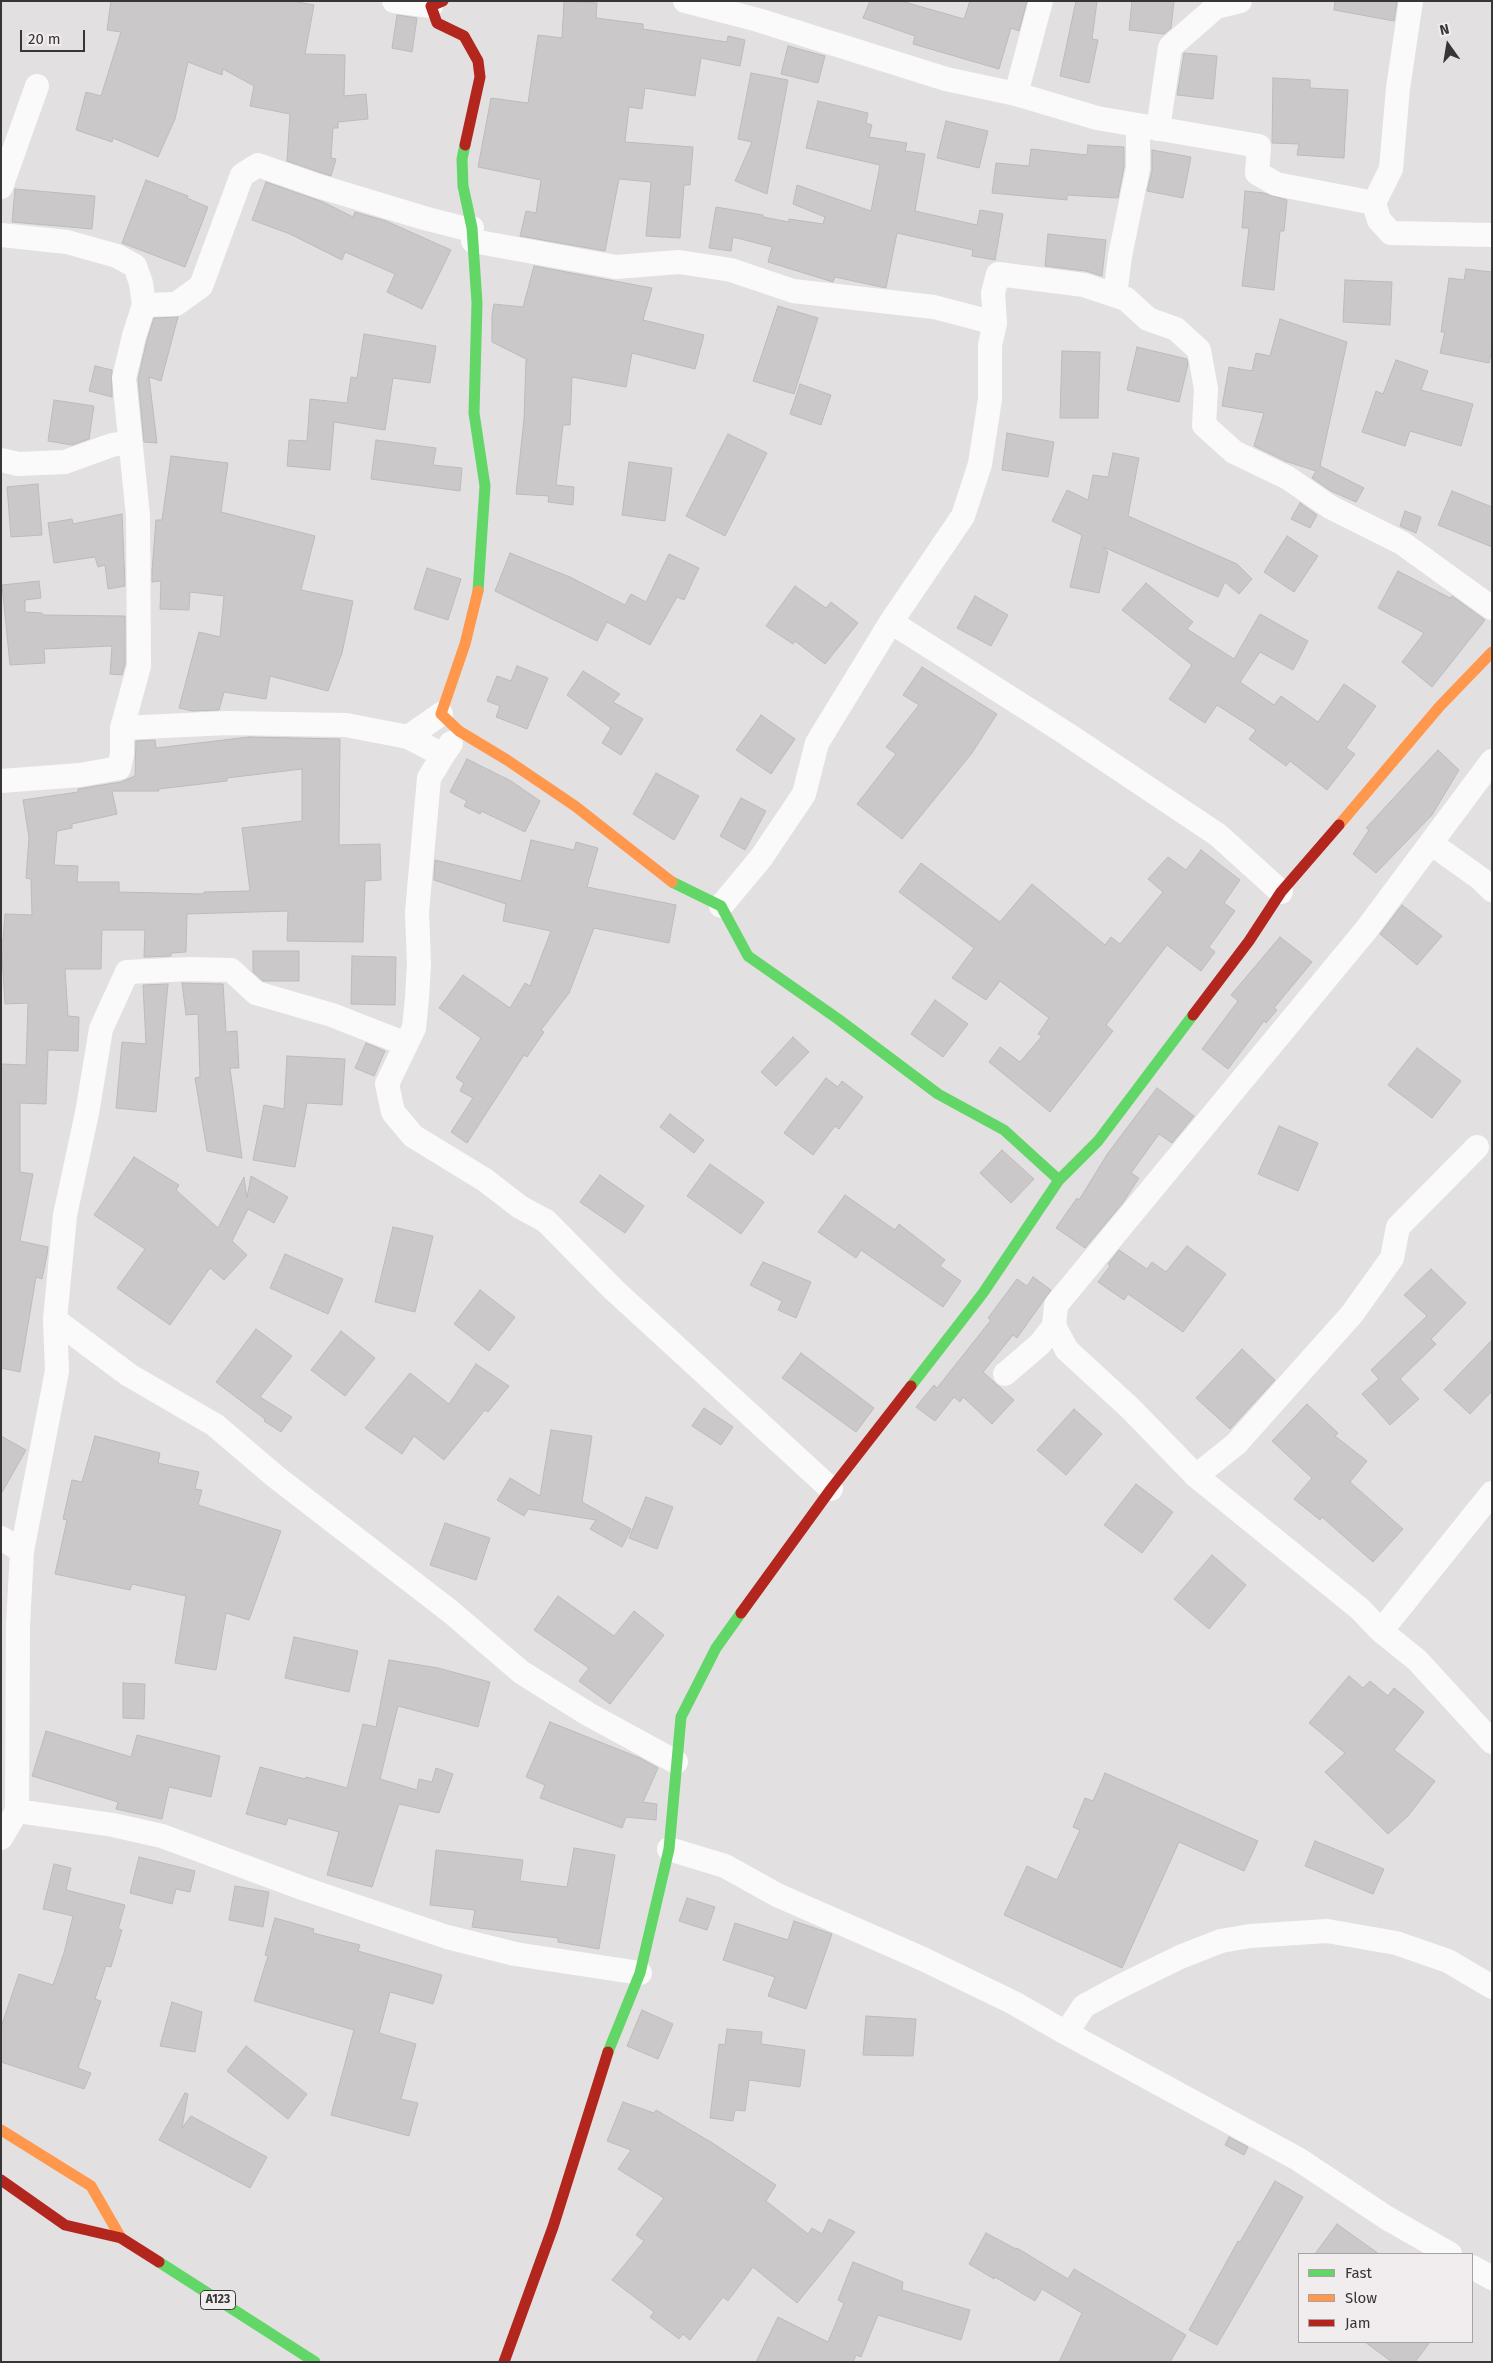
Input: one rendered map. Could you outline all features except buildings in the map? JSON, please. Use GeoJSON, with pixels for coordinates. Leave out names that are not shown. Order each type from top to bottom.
{"type":"FeatureCollection","features":[{"type":"Feature","properties":{"kind":"main road"},"geometry":{"type":"LineString","coordinates":[[437,4],[437,23],[464,36],[478,60],[480,77],[462,159],[463,186],[473,234],[477,304],[474,414],[485,486],[478,587],[465,644],[441,714],[459,731],[507,760],[575,806],[675,886],[721,906],[748,956],[831,1014],[938,1094],[1004,1130],[1059,1180]]}},
{"type":"Feature","properties":{"kind":"main road"},"geometry":{"type":"LineString","coordinates":[[504,2362],[553,2227],[603,2064],[640,1973],[669,1849],[681,1717],[716,1648],[831,1489],[983,1293],[1059,1180],[1098,1141],[1249,941],[1281,892],[1440,706],[1492,652]]}},
{"type":"Feature","properties":{"kind":"main road","name":"A123"},"geometry":{"type":"LineString","coordinates":[[1,2130],[91,2186],[121,2238]]}},
{"type":"Feature","properties":{"kind":"main road","name":"A123"},"geometry":{"type":"LineString","coordinates":[[1,2180],[65,2225],[121,2238],[315,2362]]}},
{"type":"Feature","properties":{"kind":"street"},"geometry":{"type":"LineString","coordinates":[[394,1],[437,4]]}},
{"type":"Feature","properties":{"kind":"street"},"geometry":{"type":"LineString","coordinates":[[1016,94],[1041,1]]}},
{"type":"Feature","properties":{"kind":"street"},"geometry":{"type":"LineString","coordinates":[[1115,295],[1120,256],[1138,168],[1170,47],[1216,8],[1240,1]]}},
{"type":"Feature","properties":{"kind":"street"},"geometry":{"type":"LineString","coordinates":[[1411,1],[1398,88],[1390,169],[1374,202],[1380,220],[1390,233],[1492,235]]}},
{"type":"Feature","properties":{"kind":"street"},"geometry":{"type":"LineString","coordinates":[[692,2],[758,20],[946,79],[1016,94],[1097,118],[1258,146],[1257,173],[1276,184],[1374,202]]}},
{"type":"Feature","properties":{"kind":"street"},"geometry":{"type":"LineString","coordinates":[[1,187],[37,86]]}},
{"type":"Feature","properties":{"kind":"street"},"geometry":{"type":"LineString","coordinates":[[144,305],[176,304],[201,286],[242,175],[258,165],[318,186],[463,228],[473,234],[616,267],[679,262],[731,270],[793,291],[934,307],[995,323]]}},
{"type":"Feature","properties":{"kind":"street"},"geometry":{"type":"LineString","coordinates":[[1,235],[67,242],[117,256],[135,266],[141,283],[144,305],[124,378],[138,516],[138,666],[122,728],[122,754],[119,768],[80,775],[1,781]]}},
{"type":"Feature","properties":{"kind":"street"},"geometry":{"type":"LineString","coordinates":[[721,906],[762,858],[804,794],[816,742],[891,622],[963,516],[980,464],[990,399],[990,345],[995,323],[993,293],[998,274],[1084,285],[1126,299],[1148,319],[1176,329],[1199,350],[1206,390],[1204,426],[1234,452],[1288,478],[1330,507],[1402,543],[1492,608]]}},
{"type":"Feature","properties":{"kind":"street"},"geometry":{"type":"LineString","coordinates":[[1,460],[18,464],[65,462],[112,445],[130,442]]}},
{"type":"Feature","properties":{"kind":"street"},"geometry":{"type":"LineString","coordinates":[[891,622],[1067,734],[1218,835],[1281,892]]}},
{"type":"Feature","properties":{"kind":"street"},"geometry":{"type":"LineString","coordinates":[[408,737],[441,714]]}},
{"type":"Feature","properties":{"kind":"street"},"geometry":{"type":"LineString","coordinates":[[122,728],[228,723],[346,724],[408,737],[443,755]]}},
{"type":"Feature","properties":{"kind":"street"},"geometry":{"type":"LineString","coordinates":[[459,731],[429,778],[417,912],[419,964],[414,1028],[387,1084],[393,1112],[414,1136],[485,1180],[520,1207],[546,1221],[613,1289],[831,1489]]}},
{"type":"Feature","properties":{"kind":"street"},"geometry":{"type":"LineString","coordinates":[[1005,1374],[1040,1344],[1054,1326],[1056,1305],[1360,937],[1432,844],[1492,761]]}},
{"type":"Feature","properties":{"kind":"street"},"geometry":{"type":"LineString","coordinates":[[1432,844],[1482,879],[1492,890]]}},
{"type":"Feature","properties":{"kind":"street"},"geometry":{"type":"LineString","coordinates":[[1,1838],[17,1811],[18,1625],[22,1551],[57,1371],[55,1320],[65,1215],[87,1113],[101,1029],[127,972],[190,969],[231,970],[256,992],[332,1015],[406,1044]]}},
{"type":"Feature","properties":{"kind":"street"},"geometry":{"type":"LineString","coordinates":[[1196,1476],[1236,1444],[1352,1314],[1392,1258],[1398,1228],[1478,1147]]}},
{"type":"Feature","properties":{"kind":"street"},"geometry":{"type":"LineString","coordinates":[[55,1320],[129,1375],[215,1425],[276,1477],[451,1612],[521,1672],[588,1714],[676,1762]]}},
{"type":"Feature","properties":{"kind":"street"},"geometry":{"type":"LineString","coordinates":[[1054,1326],[1067,1350],[1131,1409],[1196,1476],[1360,1609],[1381,1631],[1417,1660],[1492,1742]]}},
{"type":"Feature","properties":{"kind":"street"},"geometry":{"type":"LineString","coordinates":[[1381,1631],[1492,1493]]}},
{"type":"Feature","properties":{"kind":"street"},"geometry":{"type":"LineString","coordinates":[[1,1538],[22,1551]]}},
{"type":"Feature","properties":{"kind":"street"},"geometry":{"type":"LineString","coordinates":[[17,1811],[113,1825],[162,1836],[302,1888],[447,1937],[515,1954],[640,1973]]}},
{"type":"Feature","properties":{"kind":"street"},"geometry":{"type":"LineString","coordinates":[[669,1849],[726,1866],[777,1894],[923,1958],[1006,1999],[1298,2159],[1387,2218],[1448,2253]]}},
{"type":"Feature","properties":{"kind":"street"},"geometry":{"type":"LineString","coordinates":[[1066,2033],[1084,2006],[1121,1986],[1180,1957],[1221,1941],[1250,1936],[1327,1931],[1396,1943],[1448,1961],[1492,1988]]}},
{"type":"Feature","properties":{"kind":"street"},"geometry":{"type":"LineString","coordinates":[[1473,2268],[1492,2278]]}},
{"type":"Feature","properties":{"kind":"traffic: fast"},"geometry":{"type":"LineString","coordinates":[[465,145],[462,159],[463,186],[472,228],[477,303],[474,413],[485,486],[478,591]]}},
{"type":"Feature","properties":{"kind":"traffic: fast"},"geometry":{"type":"LineString","coordinates":[[672,882],[721,906],[748,956],[838,1019],[938,1094],[1004,1130],[1059,1180]]}},
{"type":"Feature","properties":{"kind":"traffic: fast"},"geometry":{"type":"LineString","coordinates":[[911,1386],[983,1293],[1059,1180],[1098,1141],[1193,1015]]}},
{"type":"Feature","properties":{"kind":"traffic: fast"},"geometry":{"type":"LineString","coordinates":[[608,2052],[640,1973],[669,1849],[681,1717],[716,1648],[741,1613]]}},
{"type":"Feature","properties":{"kind":"traffic: fast"},"geometry":{"type":"LineString","coordinates":[[159,2262],[315,2362]]}},
{"type":"Feature","properties":{"kind":"traffic: slow"},"geometry":{"type":"LineString","coordinates":[[478,591],[465,644],[441,714],[459,731],[507,760],[575,806],[672,882]]}},
{"type":"Feature","properties":{"kind":"traffic: slow"},"geometry":{"type":"LineString","coordinates":[[1339,825],[1440,706],[1492,652]]}},
{"type":"Feature","properties":{"kind":"traffic: slow"},"geometry":{"type":"LineString","coordinates":[[1,2130],[91,2186],[121,2238]]}},
{"type":"Feature","properties":{"kind":"traffic: jam"},"geometry":{"type":"LineString","coordinates":[[443,1],[431,6],[437,23],[464,36],[478,61],[480,77],[465,145]]}},
{"type":"Feature","properties":{"kind":"traffic: jam"},"geometry":{"type":"LineString","coordinates":[[1193,1015],[1249,941],[1281,892],[1339,825]]}},
{"type":"Feature","properties":{"kind":"traffic: jam"},"geometry":{"type":"LineString","coordinates":[[741,1613],[831,1489],[911,1386]]}},
{"type":"Feature","properties":{"kind":"traffic: jam"},"geometry":{"type":"LineString","coordinates":[[504,2362],[553,2227],[608,2052]]}},
{"type":"Feature","properties":{"kind":"traffic: jam"},"geometry":{"type":"LineString","coordinates":[[1,2180],[65,2225],[121,2238],[159,2262]]}}]}
